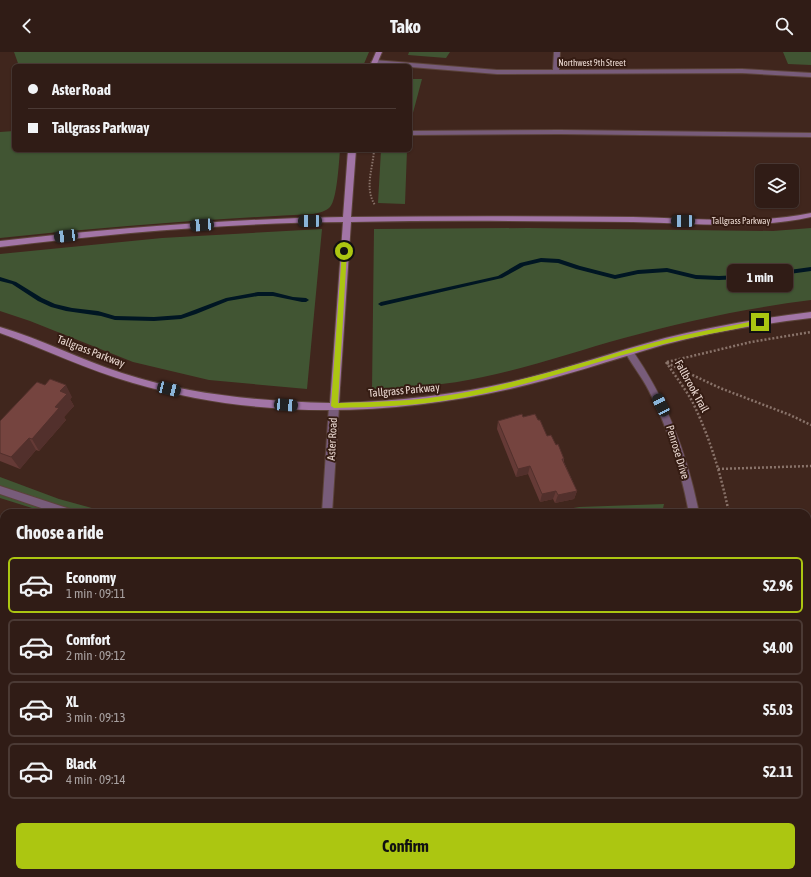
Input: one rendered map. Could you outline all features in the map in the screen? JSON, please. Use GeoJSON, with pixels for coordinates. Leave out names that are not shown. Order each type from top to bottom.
{"type":"FeatureCollection","features":[{"type":"Feature","properties":{"kind":"street"},"geometry":{"type":"LineString","coordinates":[[373,64],[379,52]]}},
{"type":"Feature","properties":{"kind":"street"},"geometry":{"type":"LineString","coordinates":[[556,72],[558,52]]}},
{"type":"Feature","properties":{"kind":"street","name":"Northwest 9th Street"},"geometry":{"type":"LineString","coordinates":[[412,67],[497,72],[742,71],[811,75]]}},
{"type":"Feature","properties":{"kind":"street"},"geometry":{"type":"LineString","coordinates":[[412,133],[626,132],[811,135]]}},
{"type":"Feature","properties":{"kind":"street","name":"Aster Road"},"geometry":{"type":"LineString","coordinates":[[327,509],[352,152]]}},
{"type":"Feature","properties":{"kind":"street","name":"Tallgrass Parkway"},"geometry":{"type":"LineString","coordinates":[[0,244],[66,236],[217,224],[280,221],[483,219],[752,222],[793,219],[811,215]]}},
{"type":"Feature","properties":{"kind":"street","name":"Tallgrass Parkway"},"geometry":{"type":"LineString","coordinates":[[0,330],[23,337],[81,362],[112,373],[182,392],[259,403],[334,406],[380,405],[454,397],[529,381],[656,344],[760,322],[811,315]]}},
{"type":"Feature","properties":{"kind":"street","name":"Penrose Drive"},"geometry":{"type":"LineString","coordinates":[[629,352],[656,394],[666,416],[683,464],[693,509]]}},
{"type":"Feature","properties":{"kind":"street"},"geometry":{"type":"LineString","coordinates":[[0,490],[57,509]]}},
{"type":"Feature","properties":{"kind":"path"},"geometry":{"type":"LineString","coordinates":[[374,152],[375,160],[370,178],[370,198],[374,205]]}},
{"type":"Feature","properties":{"kind":"path","name":"Fallbrook Trail"},"geometry":{"type":"LineString","coordinates":[[728,509],[718,469],[701,420],[685,389],[666,362],[745,343],[811,332]]}},
{"type":"Feature","properties":{"kind":"path"},"geometry":{"type":"LineString","coordinates":[[666,362],[720,388],[790,415],[811,425]]}},
{"type":"Feature","properties":{"kind":"path"},"geometry":{"type":"LineString","coordinates":[[718,469],[811,466]]}},
{"type":"Feature","properties":{"kind":"green space"},"geometry":{"type":"Polygon","coordinates":[[[14,52],[369,52],[364,64],[18,64],[14,52]]]}},
{"type":"Feature","properties":{"kind":"green space"},"geometry":{"type":"Polygon","coordinates":[[[409,52],[450,52],[446,58],[408,55],[409,52]]]}},
{"type":"Feature","properties":{"kind":"green space"},"geometry":{"type":"Polygon","coordinates":[[[783,52],[811,52],[811,65],[788,64],[783,52]]]}},
{"type":"Feature","properties":{"kind":"green space"},"geometry":{"type":"Polygon","coordinates":[[[412,79],[422,79],[412,116],[412,79]]]}},
{"type":"Feature","properties":{"kind":"green space"},"geometry":{"type":"Polygon","coordinates":[[[12,131],[12,152],[340,152],[336,189],[330,207],[322,212],[313,214],[234,218],[78,230],[0,238],[0,132],[12,131]]]}},
{"type":"Feature","properties":{"kind":"green space"},"geometry":{"type":"Polygon","coordinates":[[[381,152],[407,152],[405,204],[378,203],[381,152]]]}},
{"type":"Feature","properties":{"kind":"green space"},"geometry":{"type":"Polygon","coordinates":[[[528,228],[773,231],[811,228],[811,300],[740,311],[670,326],[519,369],[483,377],[428,386],[372,390],[374,229],[528,228]]]}},
{"type":"Feature","properties":{"kind":"green space"},"geometry":{"type":"Polygon","coordinates":[[[322,229],[307,389],[209,380],[133,362],[30,321],[0,311],[0,254],[162,238],[322,229]]]}},
{"type":"Feature","properties":{"kind":"green space"},"geometry":{"type":"Polygon","coordinates":[[[0,477],[59,499],[95,509],[35,509],[0,498],[0,477]]]}},
{"type":"Feature","properties":{"kind":"green space"},"geometry":{"type":"Polygon","coordinates":[[[664,504],[663,509],[568,509],[579,507],[664,504]]]}},
{"type":"Feature","properties":{"kind":"building"},"geometry":{"type":"Polygon","coordinates":[[[50,379],[66,385],[60,391],[67,394],[55,407],[59,408],[32,439],[29,438],[11,457],[0,453],[0,421],[37,382],[45,385],[50,379]]]}},
{"type":"Feature","properties":{"kind":"building"},"geometry":{"type":"Polygon","coordinates":[[[522,414],[523,417],[535,414],[538,420],[540,420],[547,436],[551,435],[556,445],[558,444],[564,459],[562,459],[577,491],[558,495],[556,491],[542,494],[530,466],[518,469],[498,421],[522,414]]]}},
{"type":"Feature","properties":{"kind":"waterway"},"geometry":{"type":"LineString","coordinates":[[381,304],[500,277],[522,264],[541,260],[559,261],[578,268],[615,277],[638,272],[667,270],[696,277],[719,278],[760,276],[811,269]]}},
{"type":"Feature","properties":{"kind":"waterway"},"geometry":{"type":"LineString","coordinates":[[0,279],[20,286],[40,300],[53,306],[101,314],[115,318],[154,319],[181,317],[228,299],[258,294],[273,294],[293,299],[306,300]]}},
{"type":"Feature","properties":{"kind":"route"},"geometry":{"type":"LineString","coordinates":[[344,251],[334,406],[380,405],[454,397],[490,390],[529,381],[656,344],[760,322]]}}]}
